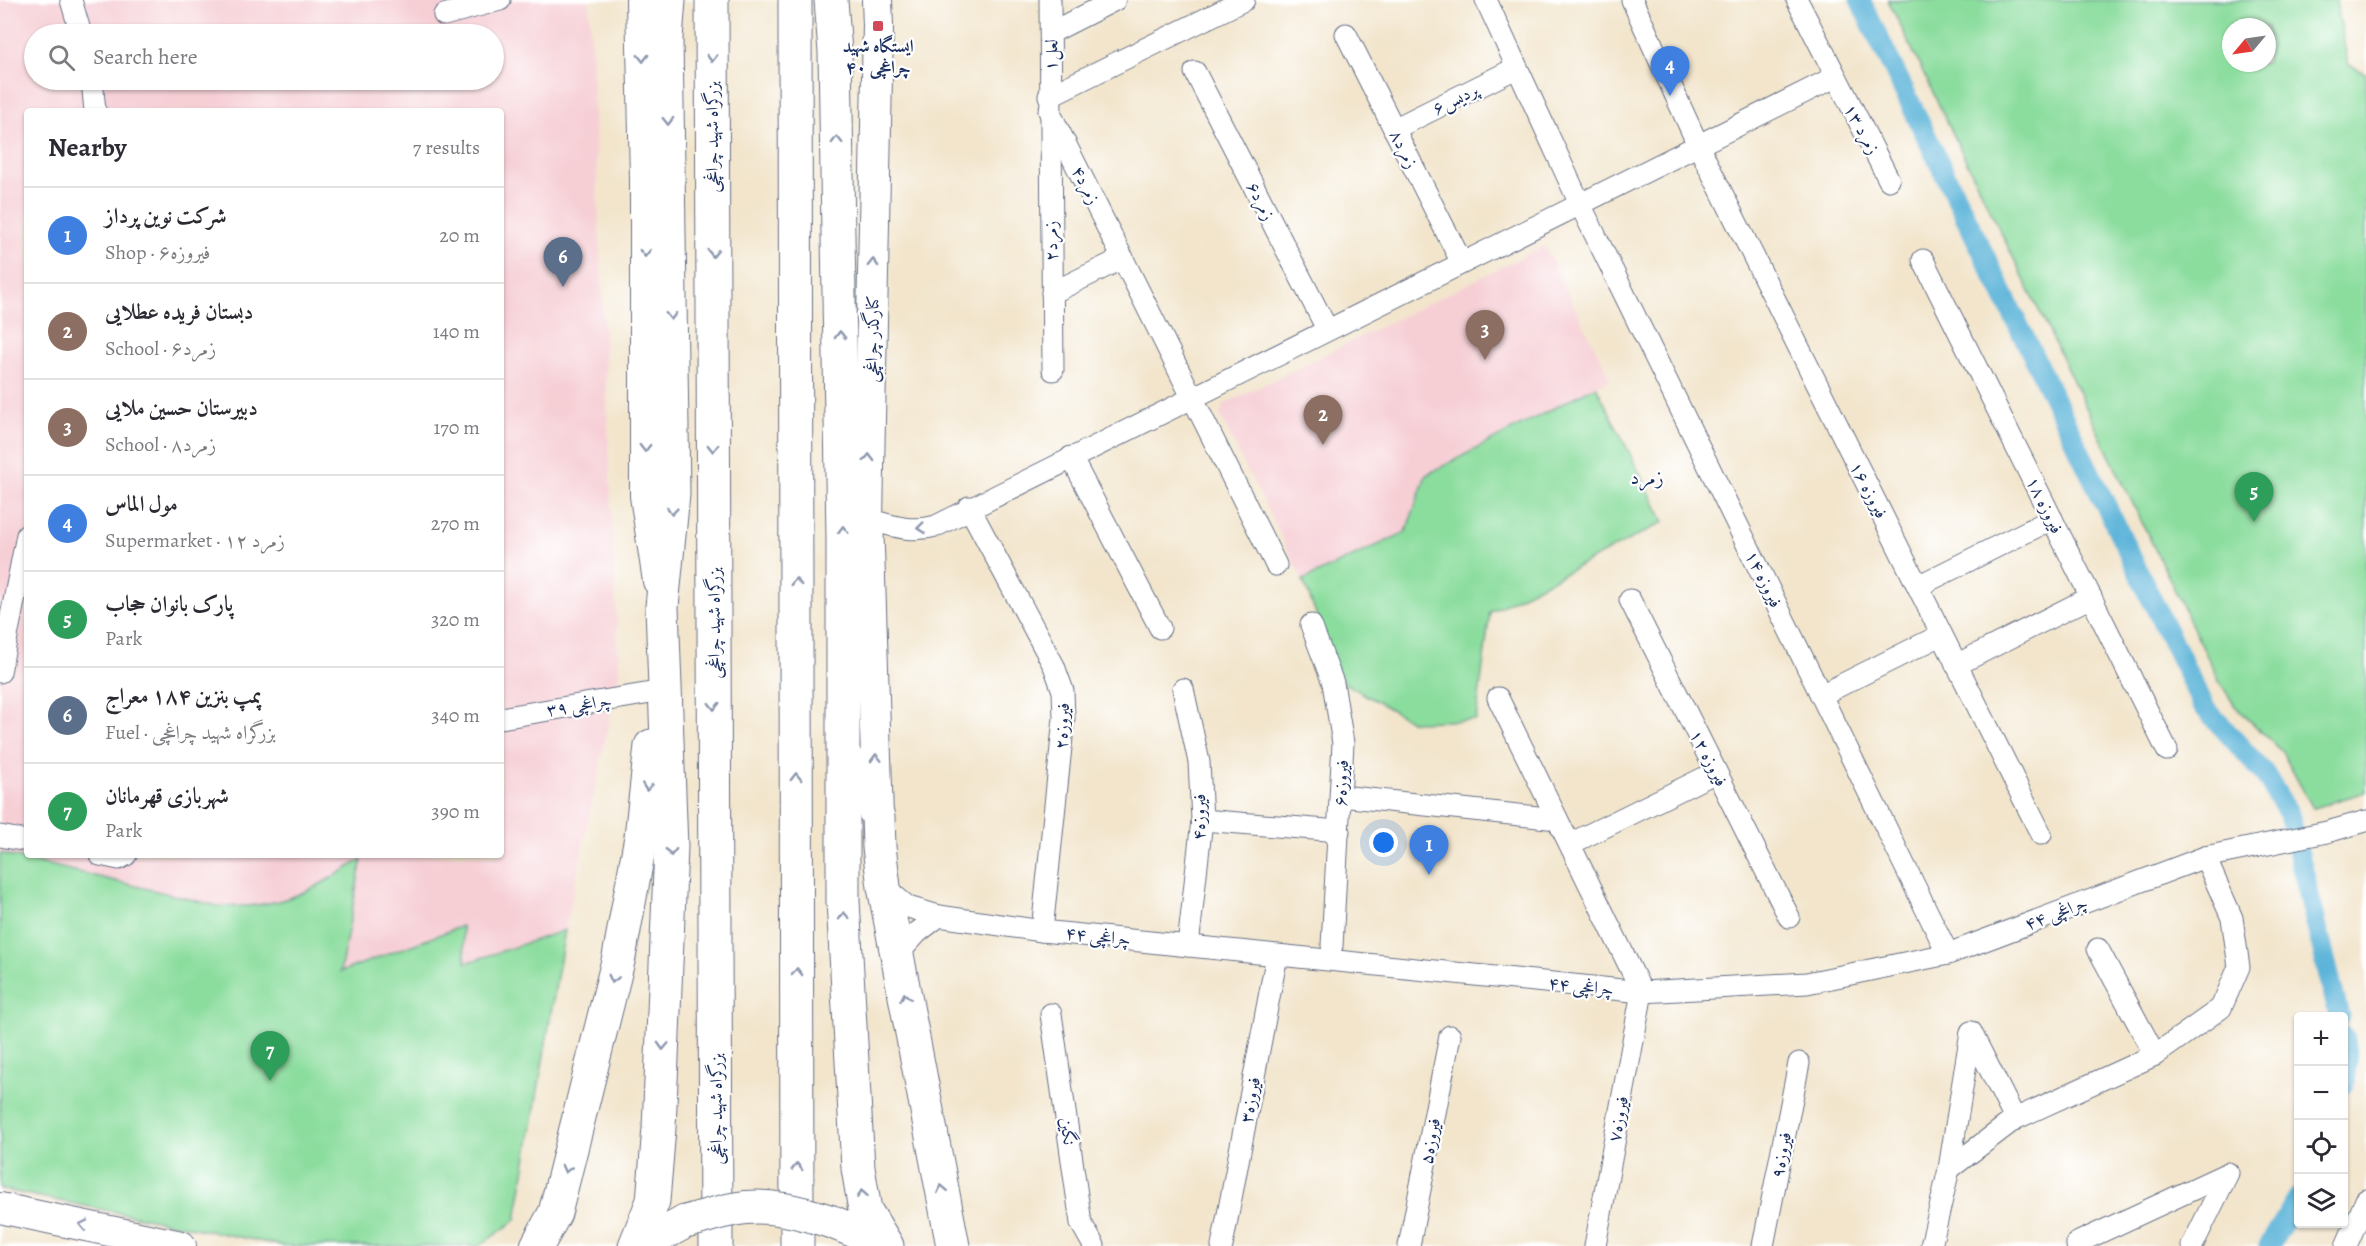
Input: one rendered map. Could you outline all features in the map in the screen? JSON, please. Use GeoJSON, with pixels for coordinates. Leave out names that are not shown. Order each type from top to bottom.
{"type":"FeatureCollection","features":[{"type":"Feature","properties":{"kind":"main road"},"geometry":{"type":"LineString","coordinates":[[635,1246],[653,1201],[659,1128],[671,847],[665,646],[662,607],[645,496],[645,179],[641,0]]}},
{"type":"Feature","properties":{"kind":"main road"},"geometry":{"type":"LineString","coordinates":[[662,607],[673,494],[666,38],[669,0]]}},
{"type":"Feature","properties":{"kind":"main road","name":"بزرگراه شهید چراغچی"},"geometry":{"type":"LineString","coordinates":[[712,0],[716,1246]]}},
{"type":"Feature","properties":{"kind":"main road"},"geometry":{"type":"LineString","coordinates":[[795,0],[797,1246]]}},
{"type":"Feature","properties":{"kind":"main road"},"geometry":{"type":"LineString","coordinates":[[831,0],[836,52],[844,673],[843,901],[858,1168],[865,1210],[887,1246]]}},
{"type":"Feature","properties":{"kind":"main road","name":"کنارگذر چراغچی"},"geometry":{"type":"LineString","coordinates":[[844,673],[870,601],[868,519],[877,0]]}},
{"type":"Feature","properties":{"kind":"main road"},"geometry":{"type":"LineString","coordinates":[[870,601],[879,847],[884,887],[953,1246]]}},
{"type":"Feature","properties":{"kind":"main road"},"geometry":{"type":"LineString","coordinates":[[537,1246],[555,1214],[619,957],[641,837],[657,692],[665,646]]}},
{"type":"Feature","properties":{"kind":"main road"},"geometry":{"type":"LineString","coordinates":[[843,752],[878,817]]}},
{"type":"Feature","properties":{"kind":"main road"},"geometry":{"type":"LineString","coordinates":[[641,1246],[685,1222],[736,1209],[764,1207],[794,1210],[832,1222],[857,1232],[873,1246]]}},
{"type":"Feature","properties":{"kind":"main road"},"geometry":{"type":"LineString","coordinates":[[0,1208],[182,1246]]}},
{"type":"Feature","properties":{"kind":"street"},"geometry":{"type":"LineString","coordinates":[[71,0],[78,24]]}},
{"type":"Feature","properties":{"kind":"street"},"geometry":{"type":"LineString","coordinates":[[444,15],[500,0]]}},
{"type":"Feature","properties":{"kind":"street","name":"لعل۱"},"geometry":{"type":"LineString","coordinates":[[1049,104],[1052,32],[1050,0]]}},
{"type":"Feature","properties":{"kind":"street"},"geometry":{"type":"LineString","coordinates":[[1052,32],[1115,0]]}},
{"type":"Feature","properties":{"kind":"street"},"geometry":{"type":"LineString","coordinates":[[1049,104],[1244,0]]}},
{"type":"Feature","properties":{"kind":"street","name":"فیروزه ۱۴"},"geometry":{"type":"LineString","coordinates":[[1486,0],[1580,204],[1948,954]]}},
{"type":"Feature","properties":{"kind":"street","name":"فیروزه ۱۶"},"geometry":{"type":"LineString","coordinates":[[1632,0],[1698,146],[2041,834]]}},
{"type":"Feature","properties":{"kind":"street","name":"زمرد ۱۳"},"geometry":{"type":"LineString","coordinates":[[1797,0],[1889,180]]}},
{"type":"Feature","properties":{"kind":"street","name":"زمرد۸"},"geometry":{"type":"LineString","coordinates":[[1346,34],[1462,262]]}},
{"type":"Feature","properties":{"kind":"street","name":"پردیس۶"},"geometry":{"type":"LineString","coordinates":[[1394,129],[1516,68]]}},
{"type":"Feature","properties":{"kind":"street","name":"زمرد۶"},"geometry":{"type":"LineString","coordinates":[[1195,72],[1327,329]]}},
{"type":"Feature","properties":{"kind":"street"},"geometry":{"type":"LineString","coordinates":[[868,519],[901,529],[923,530],[936,526],[969,507],[1835,77]]}},
{"type":"Feature","properties":{"kind":"street"},"geometry":{"type":"LineString","coordinates":[[93,90],[95,108]]}},
{"type":"Feature","properties":{"kind":"street","name":"زمرد۴"},"geometry":{"type":"LineString","coordinates":[[1049,104],[1276,565]]}},
{"type":"Feature","properties":{"kind":"street","name":"زمرد۲"},"geometry":{"type":"LineString","coordinates":[[1049,104],[1053,370]]}},
{"type":"Feature","properties":{"kind":"street"},"geometry":{"type":"LineString","coordinates":[[1052,293],[1123,258]]}},
{"type":"Feature","properties":{"kind":"street","name":"فیروزه ۱۸"},"geometry":{"type":"LineString","coordinates":[[1923,260],[2167,750]]}},
{"type":"Feature","properties":{"kind":"street"},"geometry":{"type":"LineString","coordinates":[[1071,457],[1160,628]]}},
{"type":"Feature","properties":{"kind":"street","name":"فیروزه۲"},"geometry":{"type":"LineString","coordinates":[[969,507],[1054,666],[1063,691],[1064,718],[1042,931]]}},
{"type":"Feature","properties":{"kind":"street"},"geometry":{"type":"LineString","coordinates":[[1918,586],[2052,519]]}},
{"type":"Feature","properties":{"kind":"street"},"geometry":{"type":"LineString","coordinates":[[0,672],[24,550]]}},
{"type":"Feature","properties":{"kind":"street"},"geometry":{"type":"LineString","coordinates":[[1956,664],[2091,597]]}},
{"type":"Feature","properties":{"kind":"street","name":"فیروزه ۱۲"},"geometry":{"type":"LineString","coordinates":[[1630,600],[1789,917]]}},
{"type":"Feature","properties":{"kind":"street","name":"فیروزه۶"},"geometry":{"type":"LineString","coordinates":[[1311,625],[1335,693],[1343,743],[1332,946]]}},
{"type":"Feature","properties":{"kind":"street"},"geometry":{"type":"LineString","coordinates":[[1821,695],[1941,635]]}},
{"type":"Feature","properties":{"kind":"street","name":"فیروزه۴"},"geometry":{"type":"LineString","coordinates":[[1183,689],[1199,762],[1202,820],[1188,946]]}},
{"type":"Feature","properties":{"kind":"street","name":"چراغچی ۳۹"},"geometry":{"type":"LineString","coordinates":[[504,718],[657,692]]}},
{"type":"Feature","properties":{"kind":"street"},"geometry":{"type":"LineString","coordinates":[[1498,698],[1642,993]]}},
{"type":"Feature","properties":{"kind":"street"},"geometry":{"type":"LineString","coordinates":[[1570,844],[1716,772]]}},
{"type":"Feature","properties":{"kind":"street"},"geometry":{"type":"LineString","coordinates":[[1341,796],[1557,819]]}},
{"type":"Feature","properties":{"kind":"street"},"geometry":{"type":"LineString","coordinates":[[1202,820],[1339,831]]}},
{"type":"Feature","properties":{"kind":"street","name":"چراغچی ۴۴"},"geometry":{"type":"LineString","coordinates":[[884,887],[908,907],[939,916],[1042,931],[1642,993],[1807,983],[1948,954],[2205,857],[2326,832],[2366,821]]}},
{"type":"Feature","properties":{"kind":"street"},"geometry":{"type":"LineString","coordinates":[[0,836],[24,840]]}},
{"type":"Feature","properties":{"kind":"street"},"geometry":{"type":"LineString","coordinates":[[1949,1169],[2015,1119],[2155,1055],[2221,1008],[2239,968],[2232,918],[2205,857]]}},
{"type":"Feature","properties":{"kind":"street"},"geometry":{"type":"LineString","coordinates":[[897,955],[918,932],[939,916]]}},
{"type":"Feature","properties":{"kind":"street"},"geometry":{"type":"LineString","coordinates":[[2098,949],[2155,1055]]}},
{"type":"Feature","properties":{"kind":"street","name":"فیروزه۳"},"geometry":{"type":"LineString","coordinates":[[1222,1246],[1277,955]]}},
{"type":"Feature","properties":{"kind":"street","name":"فیروزه۷"},"geometry":{"type":"LineString","coordinates":[[1595,1246],[1642,993]]}},
{"type":"Feature","properties":{"kind":"street","name":"نگین"},"geometry":{"type":"LineString","coordinates":[[1051,1014],[1081,1223],[1094,1246]]}},
{"type":"Feature","properties":{"kind":"street"},"geometry":{"type":"LineString","coordinates":[[1931,1246],[1949,1169],[1971,1032],[2015,1119]]}},
{"type":"Feature","properties":{"kind":"street","name":"فیروزه۵"},"geometry":{"type":"LineString","coordinates":[[1409,1246],[1450,1036]]}},
{"type":"Feature","properties":{"kind":"street","name":"فیروزه۹"},"geometry":{"type":"LineString","coordinates":[[1763,1246],[1798,1063]]}},
{"type":"Feature","properties":{"kind":"street"},"geometry":{"type":"LineString","coordinates":[[2077,1246],[2077,1243],[2228,1173],[2192,1246]]}},
{"type":"Feature","properties":{"kind":"street"},"geometry":{"type":"LineString","coordinates":[[2346,1246],[2366,1200]]}},
{"type":"Feature","properties":{"kind":"shaded area"},"geometry":{"type":"Polygon","coordinates":[[[0,0],[589,0],[619,674],[565,930],[516,1220],[479,1246],[280,1246],[0,1191],[0,0]]]}},
{"type":"Feature","properties":{"kind":"shaded area"},"geometry":{"type":"Polygon","coordinates":[[[1544,246],[1611,379],[1426,475],[1406,532],[1303,580],[1220,416],[1223,405],[1544,246]]]}},
{"type":"Feature","properties":{"kind":"green space"},"geometry":{"type":"Polygon","coordinates":[[[1888,0],[2336,0],[2348,64],[2366,73],[2366,792],[2313,808],[2282,752],[2235,706],[2219,681],[1888,0]]]}},
{"type":"Feature","properties":{"kind":"green space"},"geometry":{"type":"Polygon","coordinates":[[[1596,386],[1664,522],[1490,612],[1476,720],[1413,722],[1341,681],[1303,580],[1406,532],[1426,475],[1596,386]]]}},
{"type":"Feature","properties":{"kind":"green space"},"geometry":{"type":"Polygon","coordinates":[[[0,853],[218,906],[259,905],[294,896],[311,889],[362,859],[340,972],[462,926],[466,963],[565,930],[516,1220],[479,1246],[284,1246],[0,1189],[0,853]]]}},
{"type":"Feature","properties":{"kind":"waterway"},"geometry":{"type":"LineString","coordinates":[[1860,0],[2204,707],[2264,773],[2289,814],[2338,1012]]}},
{"type":"Feature","properties":{"kind":"waterway"},"geometry":{"type":"LineString","coordinates":[[2269,1246],[2294,1205]]}},
{"type":"Feature","properties":{"kind":"place","name":"ایستگاه شهید چراغچی ۴۰"},"geometry":{"type":"Point","coordinates":[878,26]}},
{"type":"Feature","properties":{"kind":"place","name":"مول الماس"},"geometry":{"type":"Point","coordinates":[1670,96]}},
{"type":"Feature","properties":{"kind":"place","name":"پمپ بنزین ۱۸۴ معراج"},"geometry":{"type":"Point","coordinates":[563,287]}},
{"type":"Feature","properties":{"kind":"place","name":"دبیرستان حسین ملایی"},"geometry":{"type":"Point","coordinates":[1485,360]}},
{"type":"Feature","properties":{"kind":"place","name":"دبستان فریده عطلایی"},"geometry":{"type":"Point","coordinates":[1323,445]}},
{"type":"Feature","properties":{"kind":"place","name":"پارک بانوان حجاب"},"geometry":{"type":"Point","coordinates":[2254,522]}},
{"type":"Feature","properties":{"kind":"place","name":"شرکت نوین پرداز"},"geometry":{"type":"Point","coordinates":[1429,875]}},
{"type":"Feature","properties":{"kind":"place","name":"شهربازی قهرمانان"},"geometry":{"type":"Point","coordinates":[270,1081]}},
{"type":"Feature","properties":{"kind":"district","name":"زمرد"},"geometry":{"type":"Point","coordinates":[1647,477]}}]}
